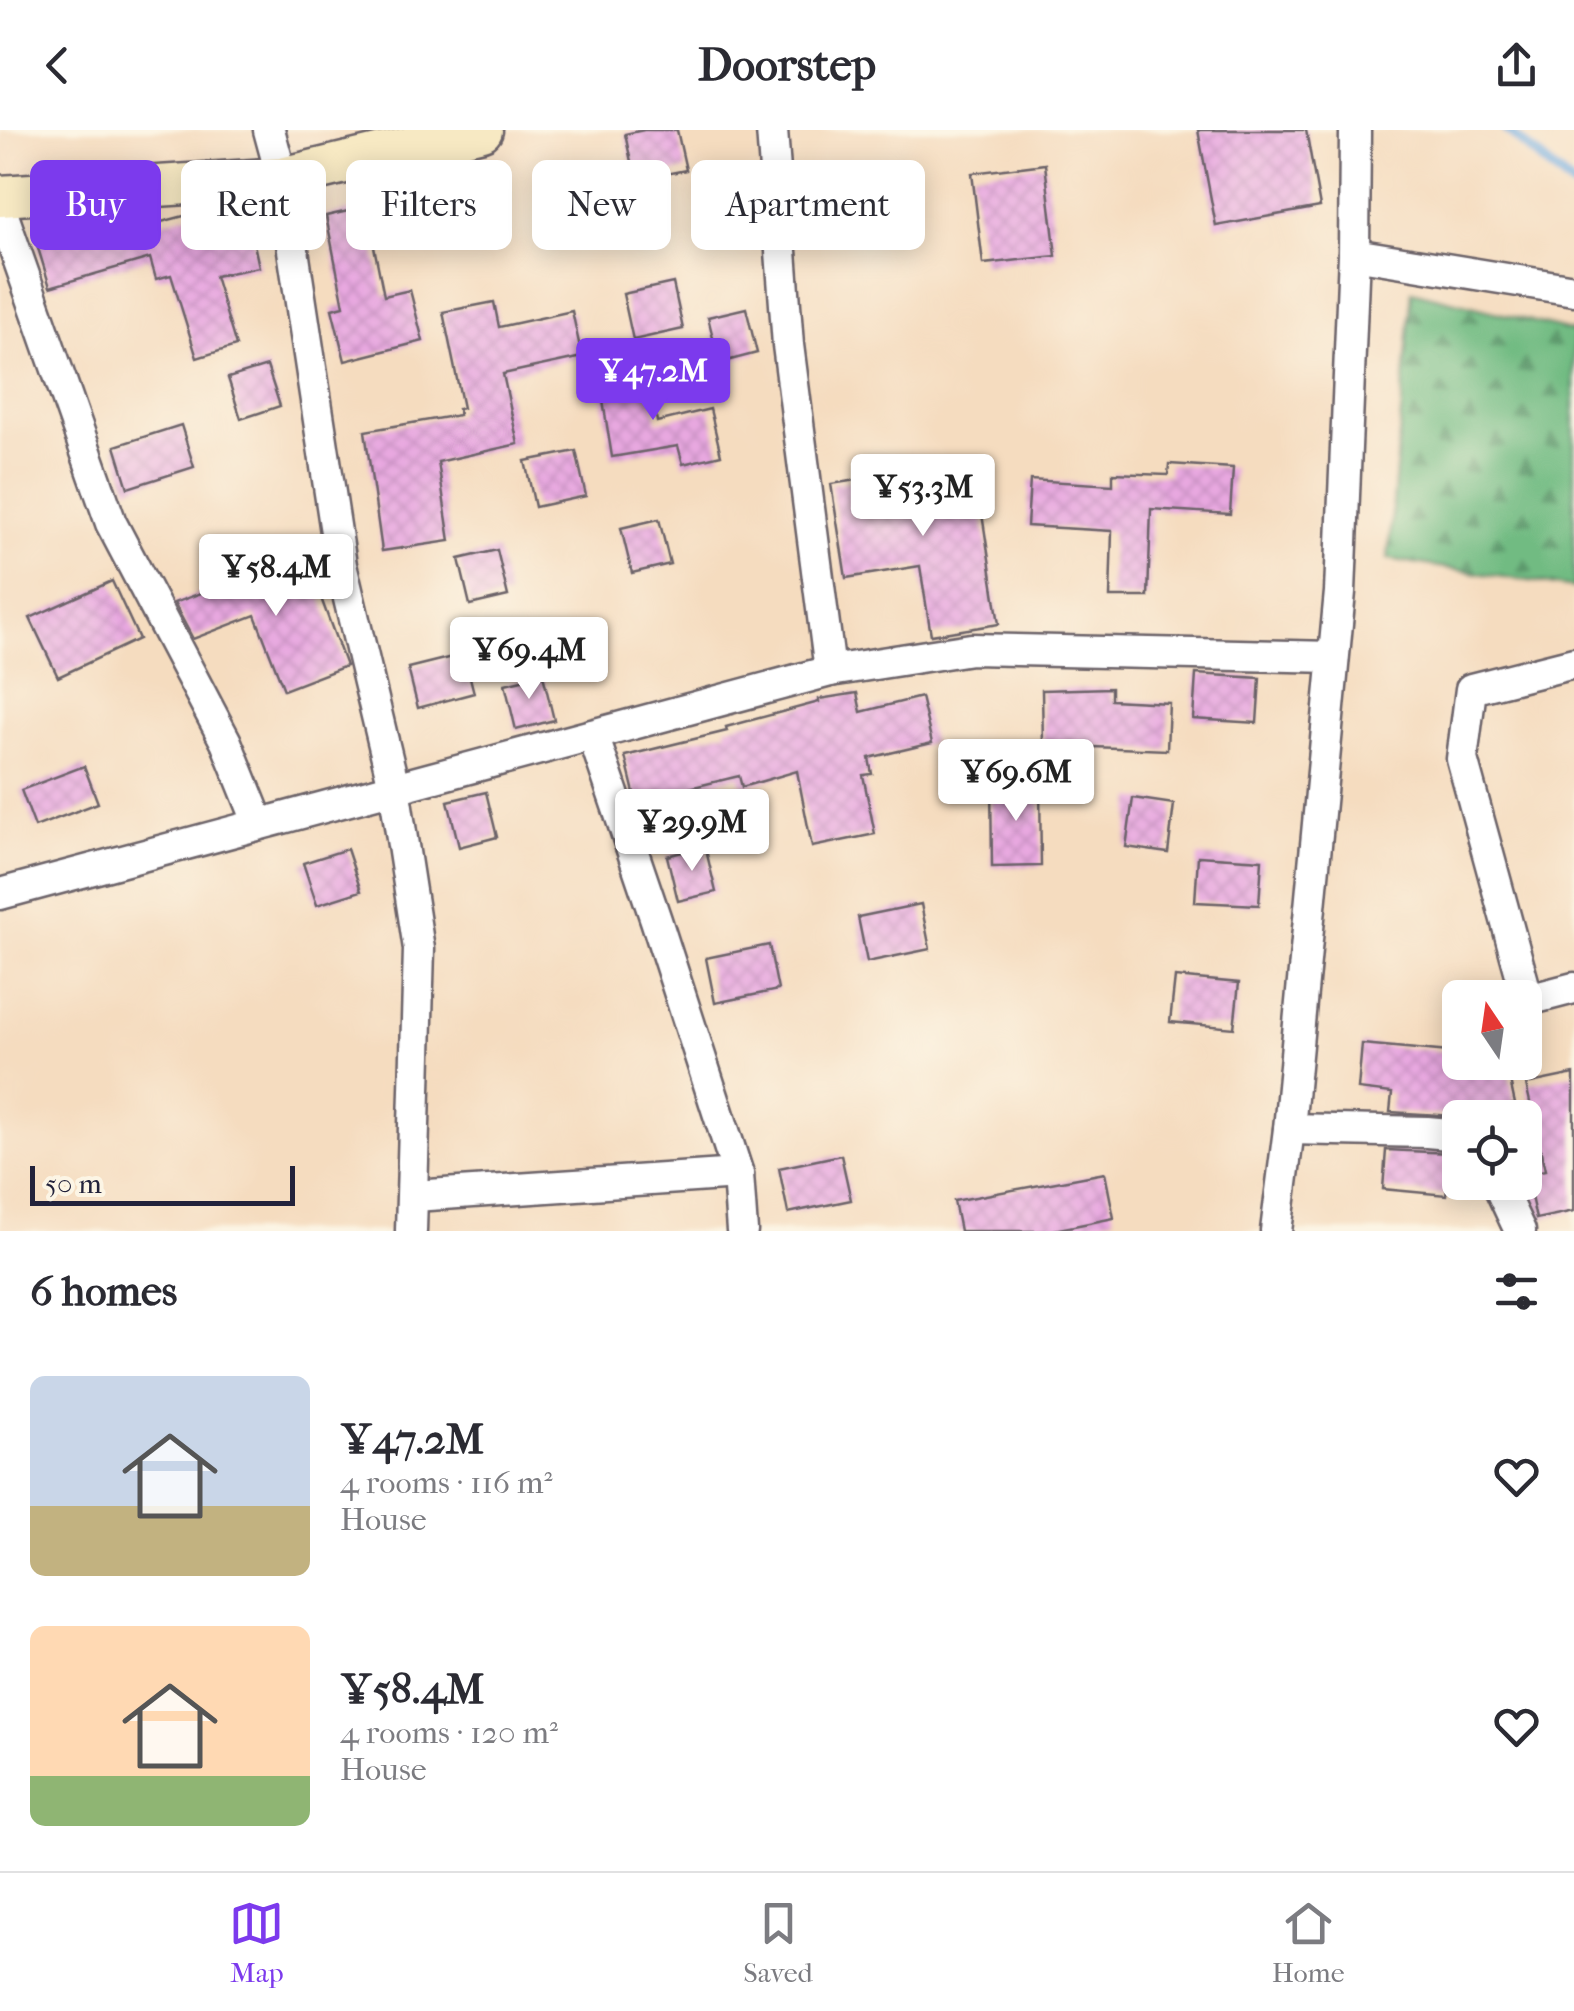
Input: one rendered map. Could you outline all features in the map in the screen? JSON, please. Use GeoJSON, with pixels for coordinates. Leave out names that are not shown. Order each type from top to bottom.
{"type":"FeatureCollection","features":[{"type":"Feature","properties":{"kind":"street"},"geometry":{"type":"LineString","coordinates":[[269,130],[277,160]]}},
{"type":"Feature","properties":{"kind":"street"},"geometry":{"type":"LineString","coordinates":[[326,167],[482,130]]}},
{"type":"Feature","properties":{"kind":"street"},"geometry":{"type":"LineString","coordinates":[[772,130],[788,345],[830,672]]}},
{"type":"Feature","properties":{"kind":"street"},"geometry":{"type":"LineString","coordinates":[[1276,1231],[1340,592],[1356,130]]}},
{"type":"Feature","properties":{"kind":"street"},"geometry":{"type":"LineString","coordinates":[[0,196],[181,184]]}},
{"type":"Feature","properties":{"kind":"street"},"geometry":{"type":"LineString","coordinates":[[0,207],[110,522],[226,742],[260,824]]}},
{"type":"Feature","properties":{"kind":"street"},"geometry":{"type":"LineString","coordinates":[[293,250],[342,565],[394,786],[419,949],[412,1231]]}},
{"type":"Feature","properties":{"kind":"street"},"geometry":{"type":"LineString","coordinates":[[1354,254],[1574,290]]}},
{"type":"Feature","properties":{"kind":"street"},"geometry":{"type":"LineString","coordinates":[[0,894],[830,672],[971,649],[1333,657]]}},
{"type":"Feature","properties":{"kind":"street"},"geometry":{"type":"LineString","coordinates":[[1574,663],[1471,689],[1462,759],[1528,1000],[1574,988]]}},
{"type":"Feature","properties":{"kind":"street"},"geometry":{"type":"LineString","coordinates":[[592,735],[738,1174],[742,1231]]}},
{"type":"Feature","properties":{"kind":"street"},"geometry":{"type":"LineString","coordinates":[[1289,1129],[1442,1133]]}},
{"type":"Feature","properties":{"kind":"street"},"geometry":{"type":"LineString","coordinates":[[414,1196],[738,1174]]}},
{"type":"Feature","properties":{"kind":"street"},"geometry":{"type":"LineString","coordinates":[[1505,1200],[1520,1231]]}},
{"type":"Feature","properties":{"kind":"green space"},"geometry":{"type":"Polygon","coordinates":[[[1412,291],[1574,332],[1574,588],[1388,559],[1412,291]]]}},
{"type":"Feature","properties":{"kind":"building"},"geometry":{"type":"Polygon","coordinates":[[[677,130],[686,170],[671,173],[671,160],[631,160],[625,134],[677,130]]]}},
{"type":"Feature","properties":{"kind":"building"},"geometry":{"type":"Polygon","coordinates":[[[1198,130],[1306,130],[1320,207],[1216,226],[1198,130]]]}},
{"type":"Feature","properties":{"kind":"building"},"geometry":{"type":"Polygon","coordinates":[[[1045,164],[1056,256],[983,264],[972,173],[1045,164]]]}},
{"type":"Feature","properties":{"kind":"building"},"geometry":{"type":"Polygon","coordinates":[[[346,212],[346,250],[375,250],[384,296],[410,290],[423,341],[345,361],[332,309],[344,306],[326,216],[346,212]]]}},
{"type":"Feature","properties":{"kind":"building"},"geometry":{"type":"Polygon","coordinates":[[[181,217],[181,250],[255,250],[259,267],[215,276],[236,346],[197,358],[171,275],[156,279],[150,258],[50,287],[39,250],[161,250],[161,222],[181,217]]]}},
{"type":"Feature","properties":{"kind":"building"},"geometry":{"type":"Polygon","coordinates":[[[673,283],[683,329],[633,340],[623,294],[673,283]]]}},
{"type":"Feature","properties":{"kind":"building"},"geometry":{"type":"Polygon","coordinates":[[[494,302],[499,327],[572,311],[582,357],[503,374],[518,444],[438,462],[450,541],[382,551],[365,431],[459,415],[458,409],[463,408],[443,312],[494,302]]]}},
{"type":"Feature","properties":{"kind":"building"},"geometry":{"type":"Polygon","coordinates":[[[746,308],[757,353],[719,363],[708,317],[746,308]]]}},
{"type":"Feature","properties":{"kind":"building"},"geometry":{"type":"Polygon","coordinates":[[[267,366],[280,406],[241,419],[228,378],[267,366]]]}},
{"type":"Feature","properties":{"kind":"building"},"geometry":{"type":"Polygon","coordinates":[[[649,374],[657,422],[710,409],[721,455],[683,464],[678,446],[612,457],[600,382],[649,374]]]}},
{"type":"Feature","properties":{"kind":"building"},"geometry":{"type":"Polygon","coordinates":[[[181,425],[194,467],[128,488],[115,446],[181,425]]]}},
{"type":"Feature","properties":{"kind":"building"},"geometry":{"type":"Polygon","coordinates":[[[576,451],[586,496],[535,507],[525,461],[576,451]]]}},
{"type":"Feature","properties":{"kind":"building"},"geometry":{"type":"Polygon","coordinates":[[[974,462],[999,624],[931,635],[920,566],[846,578],[831,484],[974,462]]]}},
{"type":"Feature","properties":{"kind":"building"},"geometry":{"type":"Polygon","coordinates":[[[1169,464],[1233,468],[1230,514],[1151,509],[1148,597],[1110,597],[1112,531],[1027,526],[1030,480],[1113,485],[1113,473],[1168,475],[1169,464]]]}},
{"type":"Feature","properties":{"kind":"building"},"geometry":{"type":"Polygon","coordinates":[[[659,519],[670,564],[632,573],[621,528],[659,519]]]}},
{"type":"Feature","properties":{"kind":"building"},"geometry":{"type":"Polygon","coordinates":[[[497,550],[508,596],[470,605],[459,559],[497,550]]]}},
{"type":"Feature","properties":{"kind":"building"},"geometry":{"type":"Polygon","coordinates":[[[320,555],[329,595],[321,598],[346,666],[284,690],[255,615],[193,639],[174,603],[236,580],[239,586],[320,555]]]}},
{"type":"Feature","properties":{"kind":"building"},"geometry":{"type":"Polygon","coordinates":[[[112,581],[139,639],[58,677],[30,618],[112,581]]]}},
{"type":"Feature","properties":{"kind":"building"},"geometry":{"type":"Polygon","coordinates":[[[464,654],[474,693],[418,708],[408,668],[464,654]]]}},
{"type":"Feature","properties":{"kind":"building"},"geometry":{"type":"Polygon","coordinates":[[[1196,674],[1260,678],[1257,723],[1193,719],[1196,674]]]}},
{"type":"Feature","properties":{"kind":"building"},"geometry":{"type":"Polygon","coordinates":[[[543,675],[554,720],[516,730],[505,684],[543,675]]]}},
{"type":"Feature","properties":{"kind":"building"},"geometry":{"type":"Polygon","coordinates":[[[1111,688],[1111,700],[1169,703],[1167,750],[1043,745],[1042,690],[1111,688]]]}},
{"type":"Feature","properties":{"kind":"building"},"geometry":{"type":"Polygon","coordinates":[[[857,693],[861,712],[921,697],[932,743],[869,758],[872,774],[863,775],[875,834],[812,847],[797,771],[742,787],[739,776],[636,801],[625,756],[727,731],[726,727],[819,699],[857,693]]]}},
{"type":"Feature","properties":{"kind":"building"},"geometry":{"type":"Polygon","coordinates":[[[84,766],[98,803],[35,827],[21,790],[84,766]]]}},
{"type":"Feature","properties":{"kind":"building"},"geometry":{"type":"Polygon","coordinates":[[[991,781],[1040,784],[1041,866],[992,867],[991,781]]]}},
{"type":"Feature","properties":{"kind":"building"},"geometry":{"type":"Polygon","coordinates":[[[486,792],[497,837],[459,847],[448,801],[486,792]]]}},
{"type":"Feature","properties":{"kind":"building"},"geometry":{"type":"Polygon","coordinates":[[[1133,798],[1174,804],[1168,853],[1126,847],[1133,798]]]}},
{"type":"Feature","properties":{"kind":"building"},"geometry":{"type":"Polygon","coordinates":[[[705,846],[716,892],[678,901],[667,856],[705,846]]]}},
{"type":"Feature","properties":{"kind":"building"},"geometry":{"type":"Polygon","coordinates":[[[347,849],[361,891],[317,905],[303,863],[347,849]]]}},
{"type":"Feature","properties":{"kind":"building"},"geometry":{"type":"Polygon","coordinates":[[[1198,856],[1262,860],[1259,905],[1195,902],[1198,856]]]}},
{"type":"Feature","properties":{"kind":"building"},"geometry":{"type":"Polygon","coordinates":[[[921,904],[930,949],[867,962],[858,917],[921,904]]]}},
{"type":"Feature","properties":{"kind":"building"},"geometry":{"type":"Polygon","coordinates":[[[769,945],[778,990],[715,1003],[706,958],[769,945]]]}},
{"type":"Feature","properties":{"kind":"building"},"geometry":{"type":"Polygon","coordinates":[[[1175,977],[1239,983],[1234,1028],[1170,1022],[1175,977]]]}},
{"type":"Feature","properties":{"kind":"building"},"geometry":{"type":"Polygon","coordinates":[[[1362,1044],[1442,1051],[1442,1080],[1510,1080],[1514,1100],[1442,1100],[1442,1115],[1390,1112],[1392,1093],[1358,1089],[1362,1044]]]}},
{"type":"Feature","properties":{"kind":"building"},"geometry":{"type":"Polygon","coordinates":[[[1574,1074],[1574,1211],[1536,1219],[1532,1200],[1542,1200],[1545,1170],[1542,1100],[1530,1100],[1526,1084],[1574,1074]]]}},
{"type":"Feature","properties":{"kind":"building"},"geometry":{"type":"Polygon","coordinates":[[[1386,1150],[1442,1153],[1442,1195],[1383,1189],[1386,1150]]]}},
{"type":"Feature","properties":{"kind":"building"},"geometry":{"type":"Polygon","coordinates":[[[841,1155],[851,1200],[788,1213],[779,1168],[841,1155]]]}},
{"type":"Feature","properties":{"kind":"building"},"geometry":{"type":"Polygon","coordinates":[[[1105,1173],[1114,1218],[1049,1231],[960,1231],[954,1201],[1105,1173]]]}},
{"type":"Feature","properties":{"kind":"waterway"},"geometry":{"type":"LineString","coordinates":[[1507,130],[1574,187]]}}]}
